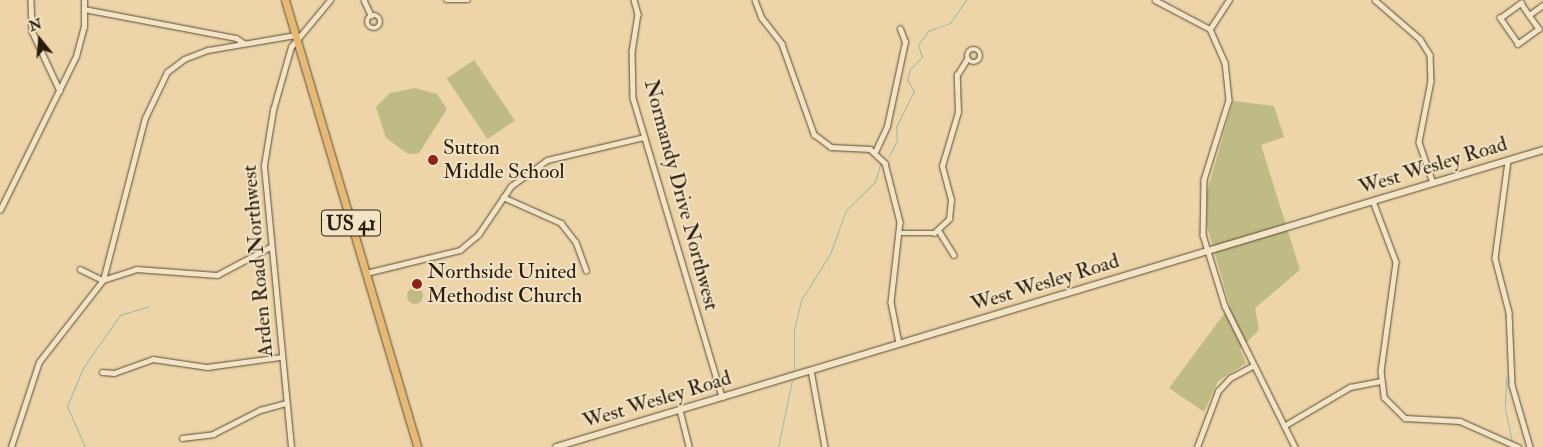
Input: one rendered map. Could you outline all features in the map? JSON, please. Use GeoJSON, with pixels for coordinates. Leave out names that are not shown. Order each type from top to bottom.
{"type":"FeatureCollection","features":[{"type":"Feature","properties":{"kind":"main road","name":"US 41"},"geometry":{"type":"LineString","coordinates":[[285,0],[417,447]]}},
{"type":"Feature","properties":{"kind":"street"},"geometry":{"type":"LineString","coordinates":[[31,0],[32,31],[60,91]]}},
{"type":"Feature","properties":{"kind":"street"},"geometry":{"type":"LineString","coordinates":[[0,210],[60,91],[80,46],[84,0]]}},
{"type":"Feature","properties":{"kind":"street","name":"Arden Road Northwest"},"geometry":{"type":"LineString","coordinates":[[290,447],[270,247],[266,151],[273,110],[296,35],[330,0]]}},
{"type":"Feature","properties":{"kind":"street"},"geometry":{"type":"LineString","coordinates":[[364,0],[371,15]]}},
{"type":"Feature","properties":{"kind":"street"},"geometry":{"type":"LineString","coordinates":[[446,0],[468,0]]}},
{"type":"Feature","properties":{"kind":"street","name":"Normandy Drive Northwest"},"geometry":{"type":"LineString","coordinates":[[634,0],[638,19],[631,86],[644,137],[722,397]]}},
{"type":"Feature","properties":{"kind":"street"},"geometry":{"type":"LineString","coordinates":[[755,0],[762,18],[782,44],[814,134],[831,147],[875,152]]}},
{"type":"Feature","properties":{"kind":"street"},"geometry":{"type":"LineString","coordinates":[[1155,0],[1210,29],[1225,62],[1229,88],[1202,191],[1208,251],[1225,306],[1295,447]]}},
{"type":"Feature","properties":{"kind":"street"},"geometry":{"type":"LineString","coordinates":[[1210,29],[1229,0]]}},
{"type":"Feature","properties":{"kind":"street"},"geometry":{"type":"LineString","coordinates":[[1375,0],[1420,39],[1430,55],[1431,81],[1419,142],[1433,183]]}},
{"type":"Feature","properties":{"kind":"street"},"geometry":{"type":"LineString","coordinates":[[1539,29],[1518,44],[1500,18],[1520,2],[1543,34]]}},
{"type":"Feature","properties":{"kind":"street"},"geometry":{"type":"LineString","coordinates":[[1529,15],[1543,5]]}},
{"type":"Feature","properties":{"kind":"street"},"geometry":{"type":"LineString","coordinates":[[84,9],[236,38],[244,43]]}},
{"type":"Feature","properties":{"kind":"street"},"geometry":{"type":"LineString","coordinates":[[875,152],[887,126],[905,42],[900,29]]}},
{"type":"Feature","properties":{"kind":"street"},"geometry":{"type":"LineString","coordinates":[[11,447],[40,362],[103,280],[143,124],[163,78],[190,56],[244,43],[296,35]]}},
{"type":"Feature","properties":{"kind":"street"},"geometry":{"type":"LineString","coordinates":[[939,231],[951,211],[942,166],[958,112],[957,75],[968,59]]}},
{"type":"Feature","properties":{"kind":"street"},"geometry":{"type":"LineString","coordinates":[[366,273],[460,250],[478,235],[503,198],[522,175],[547,160],[644,137]]}},
{"type":"Feature","properties":{"kind":"street","name":"West Wesley Road"},"geometry":{"type":"LineString","coordinates":[[556,447],[1543,150]]}},
{"type":"Feature","properties":{"kind":"street"},"geometry":{"type":"LineString","coordinates":[[875,152],[894,189],[900,233],[890,302],[899,343]]}},
{"type":"Feature","properties":{"kind":"street"},"geometry":{"type":"LineString","coordinates":[[1508,161],[1495,258],[1509,312],[1512,385],[1530,447]]}},
{"type":"Feature","properties":{"kind":"street"},"geometry":{"type":"LineString","coordinates":[[503,198],[561,223],[576,242],[586,270]]}},
{"type":"Feature","properties":{"kind":"street"},"geometry":{"type":"LineString","coordinates":[[1373,201],[1396,262],[1380,381],[1387,402],[1405,418],[1460,421],[1518,447]]}},
{"type":"Feature","properties":{"kind":"street"},"geometry":{"type":"LineString","coordinates":[[900,233],[939,231]]}},
{"type":"Feature","properties":{"kind":"street"},"geometry":{"type":"LineString","coordinates":[[939,231],[954,255]]}},
{"type":"Feature","properties":{"kind":"street"},"geometry":{"type":"LineString","coordinates":[[80,269],[103,280],[136,269],[217,275],[270,247]]}},
{"type":"Feature","properties":{"kind":"street"},"geometry":{"type":"LineString","coordinates":[[102,372],[114,373],[153,359],[206,367],[282,357]]}},
{"type":"Feature","properties":{"kind":"street"},"geometry":{"type":"LineString","coordinates":[[1197,447],[1218,391],[1230,378],[1254,365]]}},
{"type":"Feature","properties":{"kind":"street"},"geometry":{"type":"LineString","coordinates":[[811,370],[825,447]]}},
{"type":"Feature","properties":{"kind":"street"},"geometry":{"type":"LineString","coordinates":[[1284,426],[1350,387],[1380,381]]}},
{"type":"Feature","properties":{"kind":"street"},"geometry":{"type":"LineString","coordinates":[[182,438],[213,434],[260,410],[286,403]]}},
{"type":"Feature","properties":{"kind":"street"},"geometry":{"type":"LineString","coordinates":[[680,410],[689,447]]}},
{"type":"Feature","properties":{"kind":"shaded area"},"geometry":{"type":"Polygon","coordinates":[[[474,60],[515,121],[487,139],[447,78],[474,60]]]}},
{"type":"Feature","properties":{"kind":"shaded area"},"geometry":{"type":"Polygon","coordinates":[[[415,88],[437,94],[447,109],[419,153],[408,154],[386,138],[376,107],[390,93],[415,88]]]}},
{"type":"Feature","properties":{"kind":"shaded area"},"geometry":{"type":"Polygon","coordinates":[[[1233,101],[1274,106],[1284,137],[1261,145],[1300,270],[1255,308],[1259,330],[1240,349],[1246,363],[1218,381],[1204,412],[1169,388],[1230,306],[1207,226],[1207,192],[1233,101]]]}},
{"type":"Feature","properties":{"kind":"shaded area"},"geometry":{"type":"Polygon","coordinates":[[[415,288],[423,296],[415,304],[407,296],[415,288]]]}},
{"type":"Feature","properties":{"kind":"waterway"},"geometry":{"type":"LineString","coordinates":[[889,156],[897,140],[896,127],[914,91],[907,80],[910,69],[922,57],[918,45],[928,31],[950,23],[966,0]]}},
{"type":"Feature","properties":{"kind":"waterway"},"geometry":{"type":"LineString","coordinates":[[794,369],[794,329],[801,300],[830,254],[846,210],[875,182],[880,164]]}},
{"type":"Feature","properties":{"kind":"waterway"},"geometry":{"type":"LineString","coordinates":[[85,447],[67,406],[83,368],[120,315],[149,306]]}},
{"type":"Feature","properties":{"kind":"waterway"},"geometry":{"type":"LineString","coordinates":[[1506,378],[1505,409],[1512,442]]}},
{"type":"Feature","properties":{"kind":"waterway"},"geometry":{"type":"LineString","coordinates":[[778,447],[792,380]]}},
{"type":"Feature","properties":{"kind":"place","name":"Sutton Middle School"},"geometry":{"type":"Point","coordinates":[433,160]}},
{"type":"Feature","properties":{"kind":"place","name":"Northside United Methodist Church"},"geometry":{"type":"Point","coordinates":[417,284]}}]}
